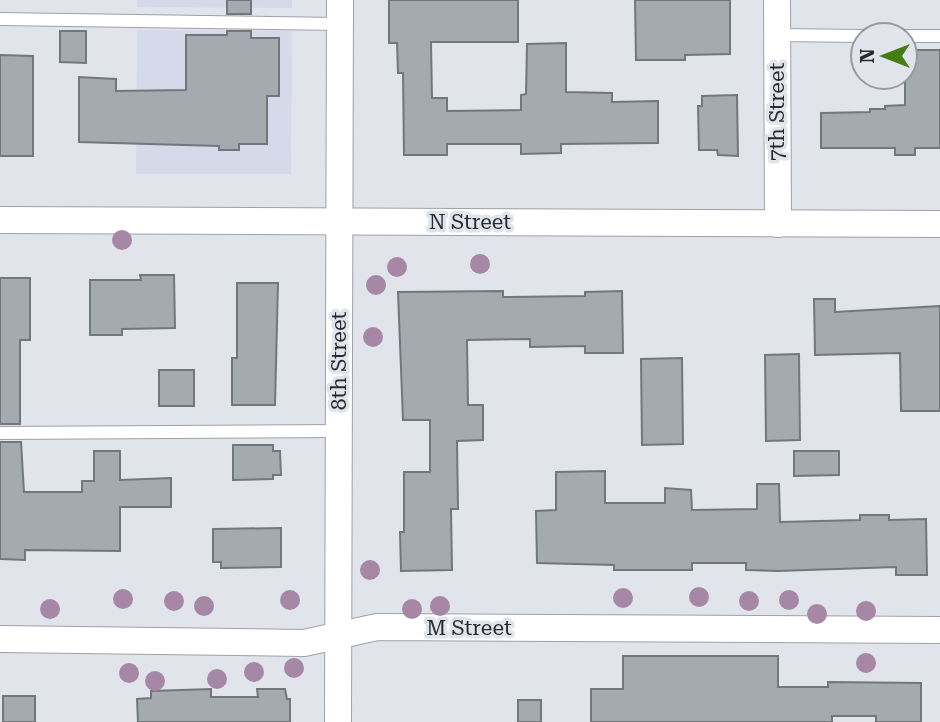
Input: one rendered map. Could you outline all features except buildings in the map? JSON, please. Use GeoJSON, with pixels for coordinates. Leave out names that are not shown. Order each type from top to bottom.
{"type":"FeatureCollection","features":[{"type":"Feature","properties":{"kind":"street","name":"7th Street"},"geometry":{"type":"LineString","coordinates":[[777,0],[778,224]]}},
{"type":"Feature","properties":{"kind":"street","name":"8th Street"},"geometry":{"type":"LineString","coordinates":[[338,722],[340,12]]}},
{"type":"Feature","properties":{"kind":"street","name":"N Street"},"geometry":{"type":"LineString","coordinates":[[0,220],[940,224]]}},
{"type":"Feature","properties":{"kind":"street","name":"M Street"},"geometry":{"type":"LineString","coordinates":[[0,639],[304,643],[377,627],[940,630]]}},
{"type":"Feature","properties":{"kind":"lane"},"geometry":{"type":"LineString","coordinates":[[0,19],[340,12]]}},
{"type":"Feature","properties":{"kind":"lane"},"geometry":{"type":"LineString","coordinates":[[777,35],[849,36]]}},
{"type":"Feature","properties":{"kind":"lane"},"geometry":{"type":"LineString","coordinates":[[919,36],[940,36]]}},
{"type":"Feature","properties":{"kind":"lane"},"geometry":{"type":"LineString","coordinates":[[0,433],[339,431]]}},
{"type":"Feature","properties":{"kind":"shaded area"},"geometry":{"type":"Polygon","coordinates":[[[137,0],[292,0],[292,8],[137,7],[137,0]]]}},
{"type":"Feature","properties":{"kind":"shaded area"},"geometry":{"type":"Polygon","coordinates":[[[137,30],[292,31],[291,174],[136,174],[137,30]]]}}]}
